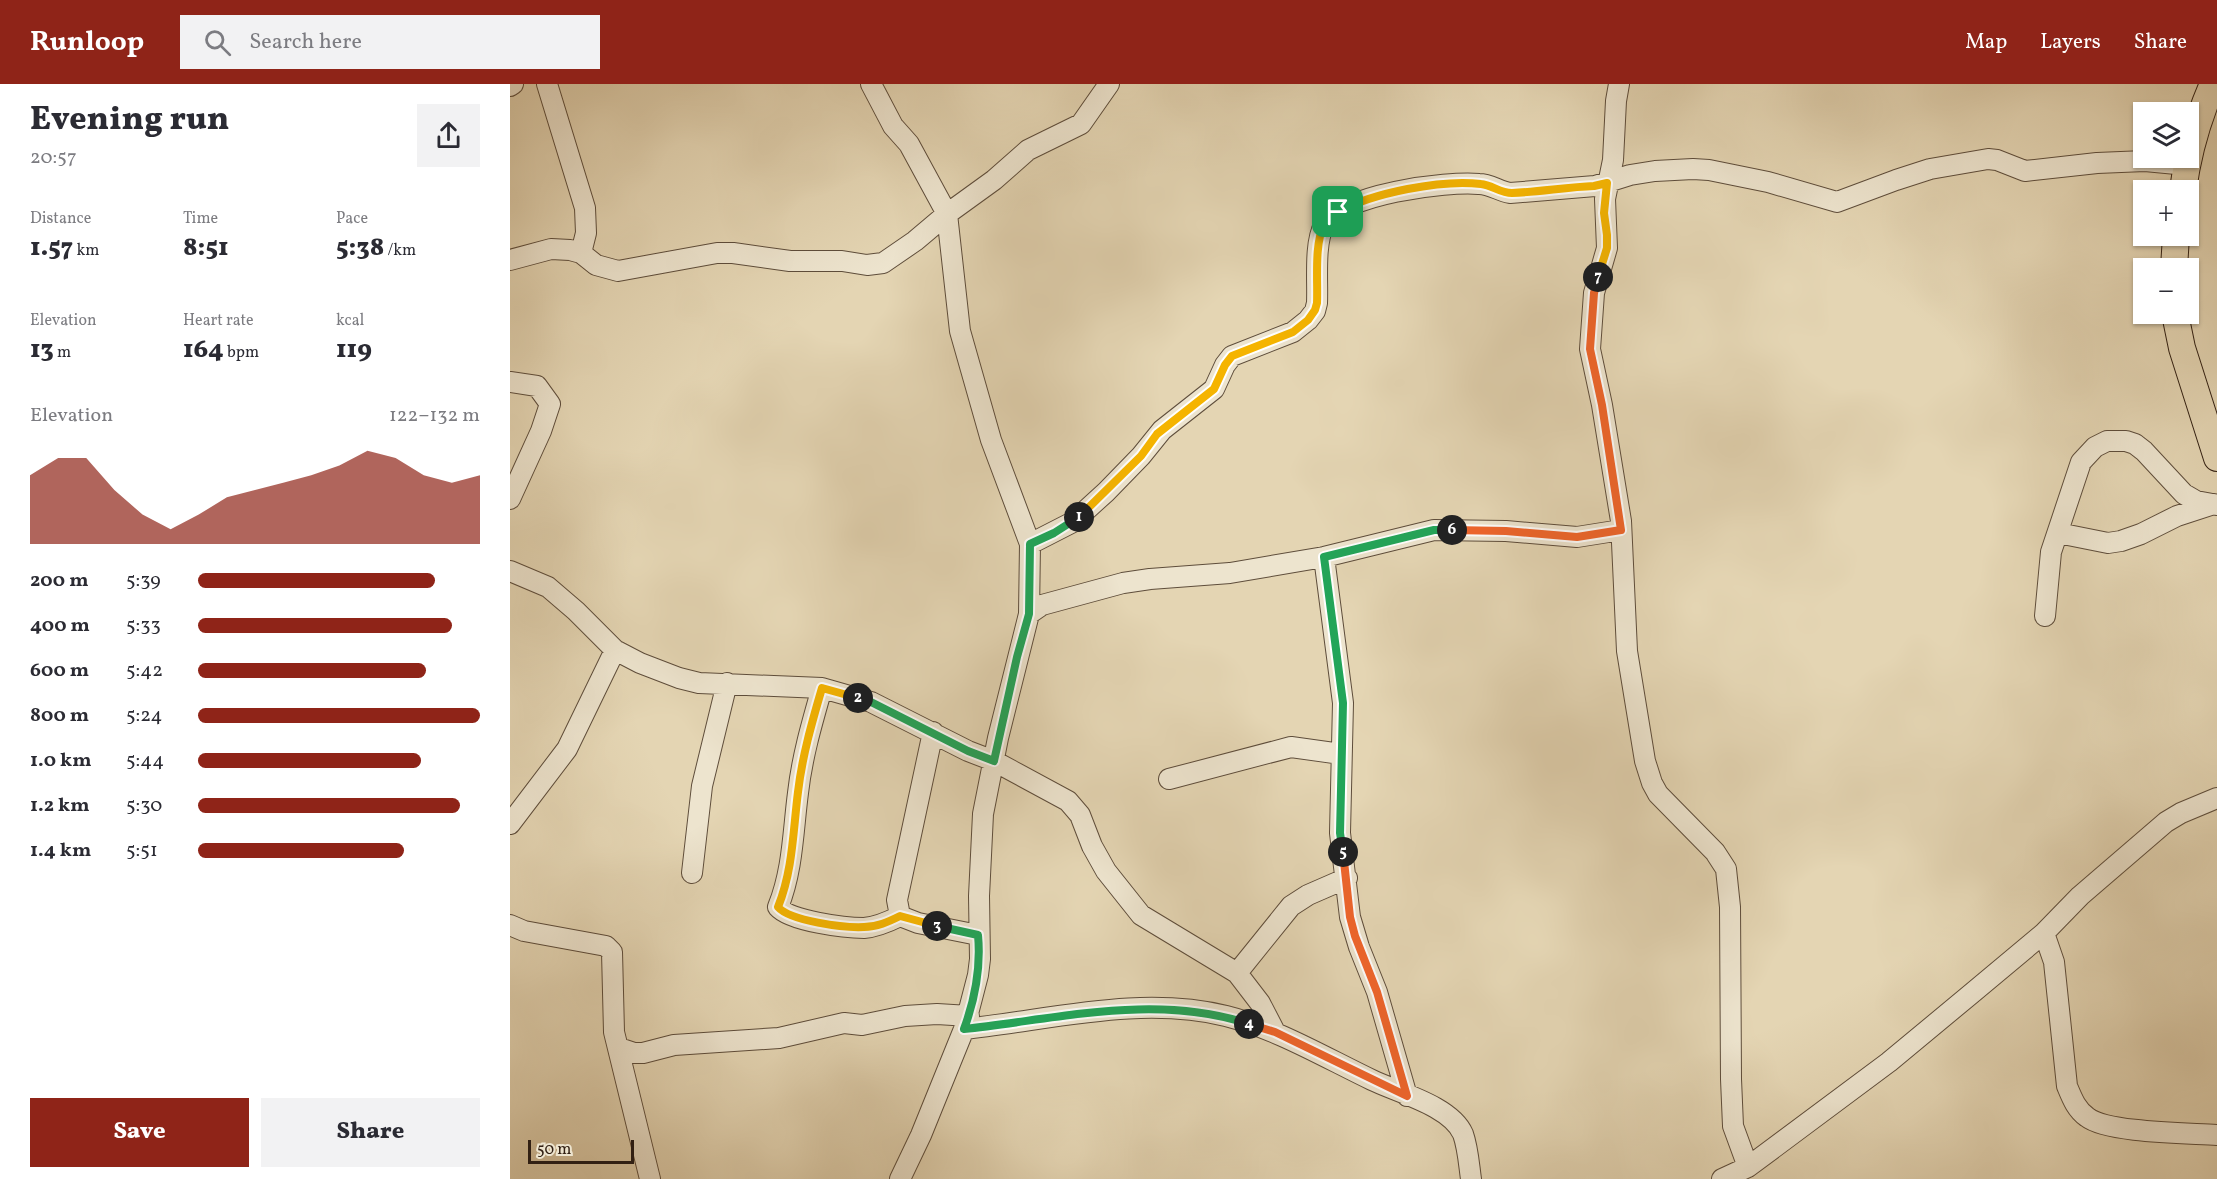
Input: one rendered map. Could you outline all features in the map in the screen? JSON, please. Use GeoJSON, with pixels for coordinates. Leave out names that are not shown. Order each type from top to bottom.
{"type":"FeatureCollection","features":[{"type":"Feature","properties":{"kind":"main road"},"geometry":{"type":"LineString","coordinates":[[2199,119],[2213,84]]}},
{"type":"Feature","properties":{"kind":"main road"},"geometry":{"type":"LineString","coordinates":[[2177,324],[2182,348],[2217,458]]}},
{"type":"Feature","properties":{"kind":"street"},"geometry":{"type":"LineString","coordinates":[[548,84],[585,208],[586,233],[581,253]]}},
{"type":"Feature","properties":{"kind":"street"},"geometry":{"type":"LineString","coordinates":[[871,84],[893,126],[909,144],[947,214],[960,331],[991,440],[1030,544],[1029,614],[1017,657],[984,814],[978,935],[980,959],[966,1023],[921,1135],[900,1179]]}},
{"type":"Feature","properties":{"kind":"street"},"geometry":{"type":"LineString","coordinates":[[510,260],[550,249],[581,253],[596,265],[618,271],[717,253],[733,253],[778,260],[842,261],[877,265],[915,241],[947,214],[994,180],[1028,150],[1081,123],[1109,84]]}},
{"type":"Feature","properties":{"kind":"street"},"geometry":{"type":"LineString","coordinates":[[1619,84],[1613,160],[1607,183],[1604,213],[1607,248],[1594,293],[1590,349],[1602,405],[1621,530],[1627,651],[1648,772],[1659,794],[1715,852],[1726,869],[1730,907],[1730,1069],[1733,1126],[1748,1167]]}},
{"type":"Feature","properties":{"kind":"street"},"geometry":{"type":"LineString","coordinates":[[1030,544],[1073,522],[1106,492],[1141,456],[1157,434],[1214,389],[1225,365],[1232,356],[1284,337],[1308,320],[1317,303],[1318,251],[1324,224],[1338,212],[1370,197],[1454,183],[1485,184],[1496,190],[1510,193],[1594,186],[1630,175],[1655,171],[1709,170],[1768,182],[1837,202],[1930,169],[1988,159],[1997,160],[2025,171],[2133,162]]}},
{"type":"Feature","properties":{"kind":"street"},"geometry":{"type":"LineString","coordinates":[[510,382],[537,386],[550,405],[541,431],[514,478],[510,499]]}},
{"type":"Feature","properties":{"kind":"street"},"geometry":{"type":"LineString","coordinates":[[2045,616],[2050,552],[2081,462],[2095,447],[2107,441],[2126,441],[2135,444],[2184,494],[2196,501],[2215,504]]}},
{"type":"Feature","properties":{"kind":"street"},"geometry":{"type":"LineString","coordinates":[[2058,533],[2099,542],[2121,541],[2141,534],[2176,516],[2215,504]]}},
{"type":"Feature","properties":{"kind":"street"},"geometry":{"type":"LineString","coordinates":[[1029,614],[1041,605],[1135,581],[1230,573],[1324,557],[1434,530],[1506,531],[1577,537],[1621,530]]}},
{"type":"Feature","properties":{"kind":"street"},"geometry":{"type":"LineString","coordinates":[[1324,557],[1343,703],[1340,833],[1350,917],[1377,992],[1407,1096]]}},
{"type":"Feature","properties":{"kind":"street"},"geometry":{"type":"LineString","coordinates":[[510,571],[548,587],[615,650],[640,663],[678,678],[699,683],[822,688],[871,702],[968,751],[994,761],[1068,801],[1080,815],[1092,846],[1106,871],[1141,915],[1237,973],[1260,1003],[1275,1032]]}},
{"type":"Feature","properties":{"kind":"street"},"geometry":{"type":"LineString","coordinates":[[510,824],[567,749],[615,650]]}},
{"type":"Feature","properties":{"kind":"street"},"geometry":{"type":"LineString","coordinates":[[693,873],[702,786],[727,683]]}},
{"type":"Feature","properties":{"kind":"street"},"geometry":{"type":"LineString","coordinates":[[822,688],[798,791],[790,865],[778,907],[785,913],[824,924],[863,928],[881,925],[900,916],[918,923],[978,935]]}},
{"type":"Feature","properties":{"kind":"street"},"geometry":{"type":"LineString","coordinates":[[900,916],[897,900],[933,732]]}},
{"type":"Feature","properties":{"kind":"street"},"geometry":{"type":"LineString","coordinates":[[1169,779],[1291,747],[1341,754]]}},
{"type":"Feature","properties":{"kind":"street"},"geometry":{"type":"LineString","coordinates":[[1722,1179],[1748,1167],[1889,1062],[2044,933],[2080,896],[2166,822],[2217,798]]}},
{"type":"Feature","properties":{"kind":"street"},"geometry":{"type":"LineString","coordinates":[[1237,973],[1291,906],[1308,895],[1347,878]]}},
{"type":"Feature","properties":{"kind":"street"},"geometry":{"type":"LineString","coordinates":[[510,925],[610,949],[614,956],[614,1024],[650,1179]]}},
{"type":"Feature","properties":{"kind":"street"},"geometry":{"type":"LineString","coordinates":[[2044,933],[2054,962],[2067,1086],[2074,1104],[2089,1119],[2121,1128],[2217,1136]]}},
{"type":"Feature","properties":{"kind":"street"},"geometry":{"type":"LineString","coordinates":[[619,1048],[634,1053],[643,1053],[674,1045],[779,1038],[844,1023],[862,1025],[905,1016],[937,1014],[966,1023],[1109,1010],[1200,1011],[1227,1016],[1275,1032],[1436,1108],[1454,1120],[1464,1136],[1472,1179]]}},
{"type":"Feature","properties":{"kind":"route"},"geometry":{"type":"LineString","coordinates":[[1454,183],[1485,184],[1496,190],[1510,193],[1607,183],[1604,213],[1607,248],[1594,293],[1590,349],[1602,405],[1621,530],[1595,536],[1577,537],[1506,531],[1434,530],[1324,557],[1343,703],[1340,833],[1350,917],[1359,948],[1377,992],[1407,1096],[1275,1032],[1227,1016],[1200,1011],[1109,1010],[964,1029],[978,975],[980,959],[978,935],[918,923],[900,916],[881,925],[863,928],[824,924],[785,913],[778,907],[790,865],[798,791],[822,688],[871,702],[968,751],[994,761],[1029,614],[1030,544],[1073,522],[1106,492],[1141,456],[1157,434],[1214,389],[1225,365],[1232,356],[1284,337],[1308,320],[1317,303],[1318,251],[1324,224],[1338,212],[1370,197],[1454,183]]}}]}
